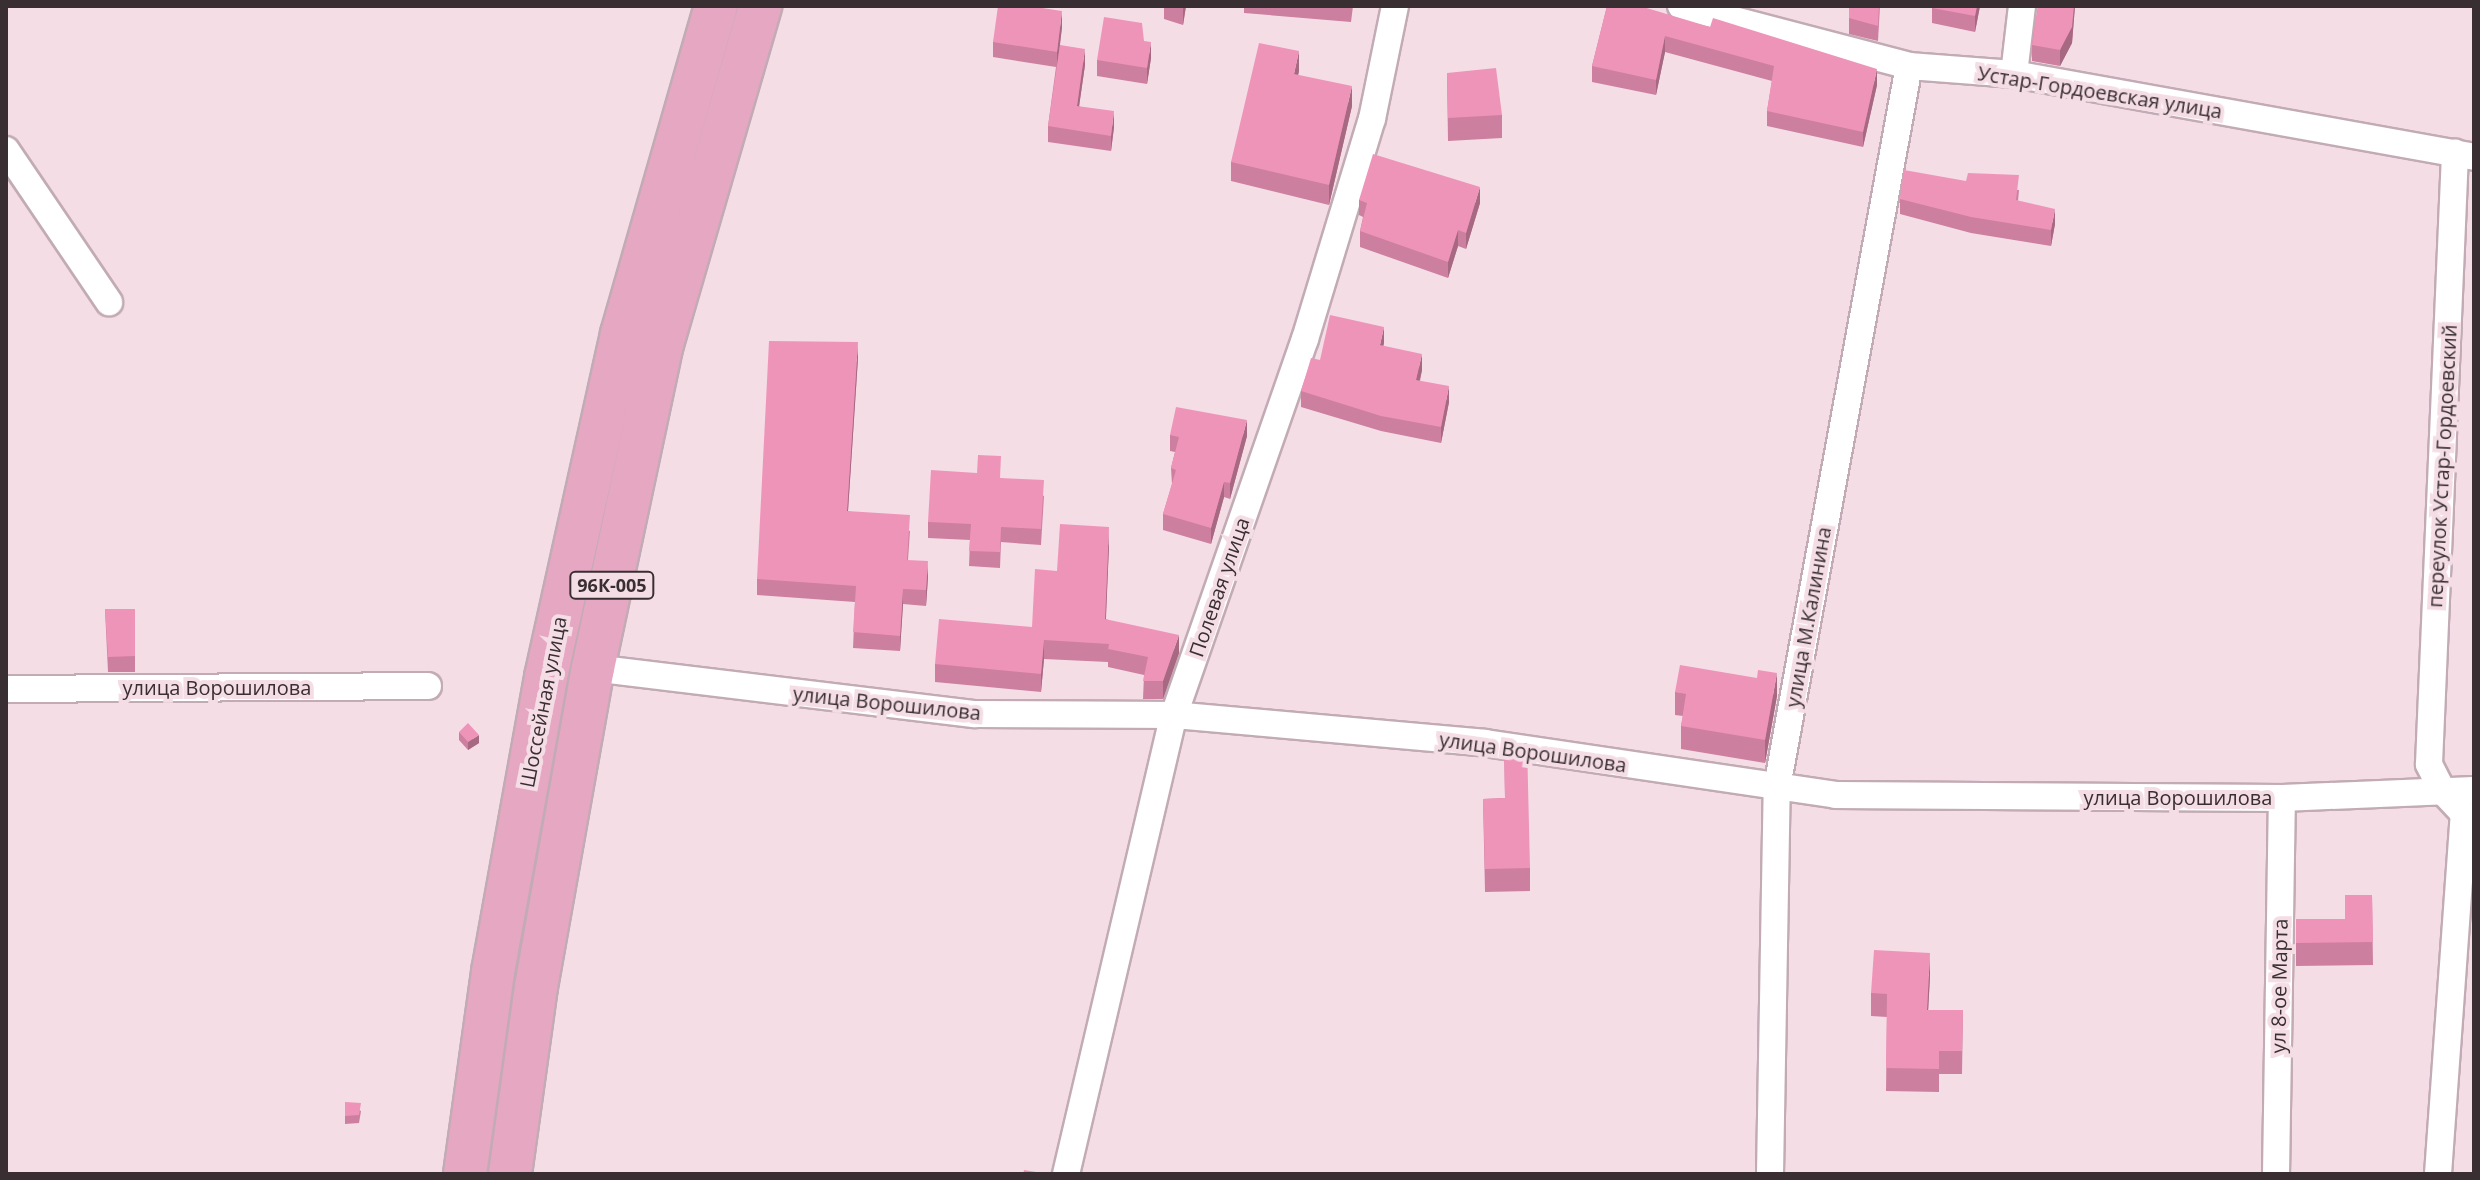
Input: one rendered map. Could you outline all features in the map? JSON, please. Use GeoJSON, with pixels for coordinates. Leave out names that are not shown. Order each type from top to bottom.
{"type":"FeatureCollection","features":[{"type":"Feature","properties":{"kind":"main road","name":"Шоссейная улица"},"geometry":{"type":"LineString","coordinates":[[465,1174],[493,972],[546,677],[622,334],[716,6]]}},
{"type":"Feature","properties":{"kind":"main road","name":"96К-005"},"geometry":{"type":"LineString","coordinates":[[510,1174],[536,987],[593,668],[662,344],[760,6]]}},
{"type":"Feature","properties":{"kind":"street","name":"Полевая улица"},"geometry":{"type":"LineString","coordinates":[[1066,1174],[1174,715],[1310,324],[1372,119],[1395,6]]}},
{"type":"Feature","properties":{"kind":"street","name":"Устар-Гордоевская улица"},"geometry":{"type":"LineString","coordinates":[[1681,6],[1909,66],[2014,74],[2465,155]]}},
{"type":"Feature","properties":{"kind":"street"},"geometry":{"type":"LineString","coordinates":[[2014,74],[2022,6]]}},
{"type":"Feature","properties":{"kind":"street","name":"улица М.Калинина"},"geometry":{"type":"LineString","coordinates":[[1770,1174],[1777,787],[1909,66]]}},
{"type":"Feature","properties":{"kind":"street"},"geometry":{"type":"LineString","coordinates":[[6,150],[109,302]]}},
{"type":"Feature","properties":{"kind":"street","name":"переулок Устар-Гордоевский"},"geometry":{"type":"LineString","coordinates":[[2438,784],[2429,764],[2465,155]]}},
{"type":"Feature","properties":{"kind":"street","name":"улица Ворошилова"},"geometry":{"type":"LineString","coordinates":[[593,668],[975,714],[1174,715],[1485,743],[1836,795],[2282,798],[2438,784],[2474,790]]}},
{"type":"Feature","properties":{"kind":"street","name":"улица Ворошилова"},"geometry":{"type":"LineString","coordinates":[[6,689],[428,686]]}},
{"type":"Feature","properties":{"kind":"street"},"geometry":{"type":"LineString","coordinates":[[2438,784],[2464,814],[2438,1174]]}},
{"type":"Feature","properties":{"kind":"street","name":"ул 8-ое Марта"},"geometry":{"type":"LineString","coordinates":[[2276,1174],[2282,798]]}},
{"type":"Feature","properties":{"kind":"building"},"geometry":{"type":"Polygon","coordinates":[[[998,6],[1029,6],[1062,11],[1057,52],[993,42],[998,6]]]}},
{"type":"Feature","properties":{"kind":"building"},"geometry":{"type":"Polygon","coordinates":[[[1607,6],[1640,6],[1710,27],[1713,18],[1877,69],[1863,132],[1767,111],[1774,66],[1665,36],[1656,80],[1592,66],[1607,6]]]}},
{"type":"Feature","properties":{"kind":"building"},"geometry":{"type":"Polygon","coordinates":[[[1849,6],[1879,6],[1878,26],[1849,18],[1849,6]]]}},
{"type":"Feature","properties":{"kind":"building"},"geometry":{"type":"Polygon","coordinates":[[[1932,6],[1977,6],[1975,16],[1932,6]]]}},
{"type":"Feature","properties":{"kind":"building"},"geometry":{"type":"Polygon","coordinates":[[[2038,6],[2074,6],[2072,27],[2060,50],[2032,45],[2038,6]]]}},
{"type":"Feature","properties":{"kind":"building"},"geometry":{"type":"Polygon","coordinates":[[[1104,17],[1142,23],[1144,41],[1151,42],[1147,68],[1097,60],[1104,17]]]}},
{"type":"Feature","properties":{"kind":"building"},"geometry":{"type":"Polygon","coordinates":[[[1259,43],[1299,51],[1294,74],[1352,86],[1329,185],[1231,162],[1259,43]]]}},
{"type":"Feature","properties":{"kind":"building"},"geometry":{"type":"Polygon","coordinates":[[[1060,45],[1085,49],[1077,106],[1114,111],[1111,136],[1048,126],[1060,45]]]}},
{"type":"Feature","properties":{"kind":"building"},"geometry":{"type":"Polygon","coordinates":[[[1496,68],[1502,115],[1448,118],[1447,73],[1496,68]]]}},
{"type":"Feature","properties":{"kind":"building"},"geometry":{"type":"Polygon","coordinates":[[[1373,154],[1480,187],[1466,233],[1458,230],[1448,262],[1360,231],[1367,203],[1359,200],[1373,154]]]}},
{"type":"Feature","properties":{"kind":"building"},"geometry":{"type":"Polygon","coordinates":[[[1904,170],[1966,181],[1968,173],[2019,175],[2016,200],[2055,209],[2051,230],[1971,217],[1900,199],[1904,170]]]}},
{"type":"Feature","properties":{"kind":"building"},"geometry":{"type":"Polygon","coordinates":[[[1330,315],[1384,327],[1380,345],[1422,354],[1416,380],[1449,386],[1441,427],[1381,416],[1301,391],[1311,358],[1320,360],[1330,315]]]}},
{"type":"Feature","properties":{"kind":"building"},"geometry":{"type":"Polygon","coordinates":[[[769,341],[858,342],[847,511],[910,515],[907,560],[928,561],[926,590],[903,589],[900,636],[853,632],[856,586],[757,579],[769,341]]]}},
{"type":"Feature","properties":{"kind":"building"},"geometry":{"type":"Polygon","coordinates":[[[1176,407],[1247,420],[1230,483],[1224,482],[1211,528],[1163,514],[1176,470],[1171,468],[1179,437],[1170,435],[1176,407]]]}},
{"type":"Feature","properties":{"kind":"building"},"geometry":{"type":"Polygon","coordinates":[[[978,455],[1001,456],[1000,478],[1044,480],[1041,529],[1001,527],[1000,552],[969,551],[971,524],[928,522],[931,470],[977,473],[978,455]]]}},
{"type":"Feature","properties":{"kind":"building"},"geometry":{"type":"Polygon","coordinates":[[[1060,524],[1109,527],[1105,619],[1179,635],[1163,681],[1143,681],[1148,657],[1108,649],[1109,644],[1044,640],[1041,674],[935,664],[939,619],[1032,627],[1035,569],[1057,571],[1060,524]]]}},
{"type":"Feature","properties":{"kind":"building"},"geometry":{"type":"Polygon","coordinates":[[[105,609],[135,609],[135,656],[108,657],[105,609]]]}},
{"type":"Feature","properties":{"kind":"building"},"geometry":{"type":"Polygon","coordinates":[[[1680,665],[1757,678],[1758,670],[1777,673],[1765,740],[1681,726],[1686,694],[1675,692],[1680,665]]]}},
{"type":"Feature","properties":{"kind":"building"},"geometry":{"type":"Polygon","coordinates":[[[468,723],[479,735],[468,742],[459,732],[468,723]]]}},
{"type":"Feature","properties":{"kind":"building"},"geometry":{"type":"Polygon","coordinates":[[[1527,743],[1530,868],[1485,869],[1483,799],[1505,798],[1504,744],[1527,743]]]}},
{"type":"Feature","properties":{"kind":"building"},"geometry":{"type":"Polygon","coordinates":[[[2345,895],[2372,895],[2373,942],[2296,943],[2296,919],[2345,919],[2345,895]]]}},
{"type":"Feature","properties":{"kind":"building"},"geometry":{"type":"Polygon","coordinates":[[[1874,950],[1930,953],[1927,1010],[1963,1010],[1962,1051],[1939,1051],[1939,1069],[1886,1068],[1887,994],[1871,993],[1874,950]]]}},
{"type":"Feature","properties":{"kind":"building"},"geometry":{"type":"Polygon","coordinates":[[[345,1102],[361,1103],[359,1115],[345,1116],[345,1102]]]}},
{"type":"Feature","properties":{"kind":"building"},"geometry":{"type":"Polygon","coordinates":[[[1024,1170],[1048,1174],[1023,1174],[1024,1170]]]}}]}
